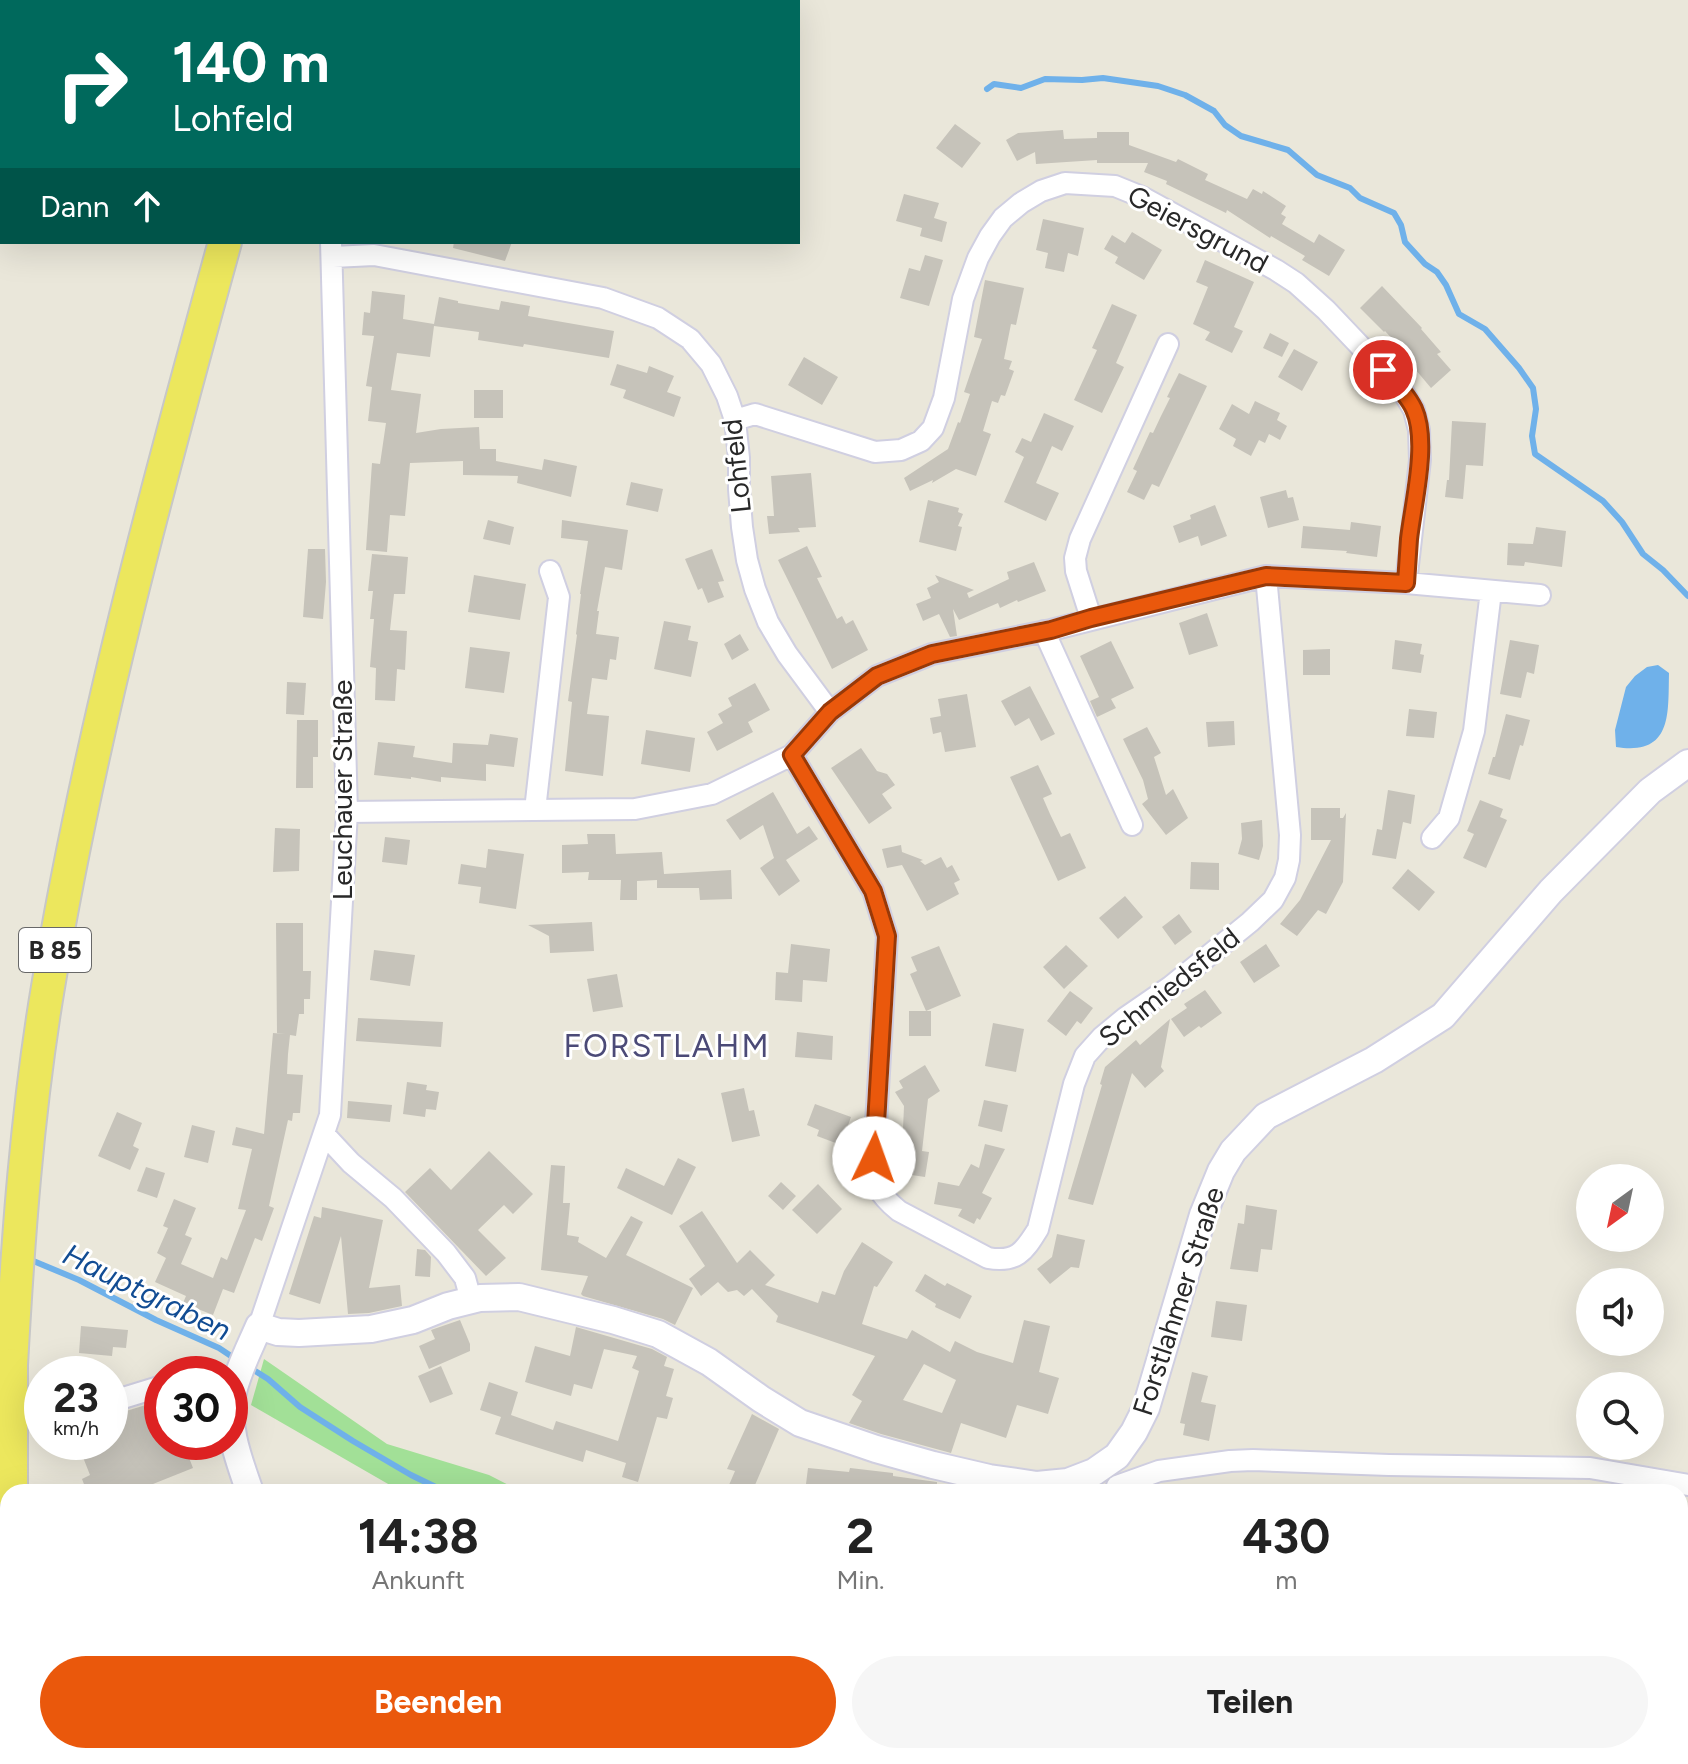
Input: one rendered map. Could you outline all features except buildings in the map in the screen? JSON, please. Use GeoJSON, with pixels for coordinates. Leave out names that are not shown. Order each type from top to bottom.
{"type":"FeatureCollection","features":[{"type":"Feature","properties":{"kind":"main road","name":"B 85"},"geometry":{"type":"LineString","coordinates":[[11,1484],[11,1365],[17,1251],[28,1135],[48,988],[113,664],[224,244]]}},
{"type":"Feature","properties":{"kind":"street","name":"Geiersgrund"},"geometry":{"type":"LineString","coordinates":[[735,420],[755,414],[875,452],[901,450],[921,441],[933,428],[944,398],[963,299],[976,264],[1003,218],[1041,191],[1065,183],[1115,186],[1142,197],[1296,283],[1402,390],[1414,410],[1419,430],[1420,460],[1406,583]]}},
{"type":"Feature","properties":{"kind":"street","name":"Lohfeld"},"geometry":{"type":"LineString","coordinates":[[332,249],[603,298],[658,318],[690,339],[711,364],[735,420],[742,527],[755,589],[768,622],[787,654],[830,712]]}},
{"type":"Feature","properties":{"kind":"street","name":"Leuchauer Straße"},"geometry":{"type":"LineString","coordinates":[[259,1326],[330,1115],[347,812],[332,249]]}},
{"type":"Feature","properties":{"kind":"street"},"geometry":{"type":"LineString","coordinates":[[1091,618],[1076,571],[1075,558],[1080,539],[1168,344]]}},
{"type":"Feature","properties":{"kind":"street"},"geometry":{"type":"LineString","coordinates":[[535,810],[559,597],[550,571]]}},
{"type":"Feature","properties":{"kind":"street"},"geometry":{"type":"LineString","coordinates":[[347,812],[635,809],[712,794],[792,755],[830,712],[877,676],[932,654],[1044,631],[1266,576],[1406,583],[1540,595]]}},
{"type":"Feature","properties":{"kind":"street","name":"Schmiedsfeld"},"geometry":{"type":"LineString","coordinates":[[792,755],[873,891],[887,936],[874,1158],[877,1189],[899,1211],[988,1258],[1003,1261],[1028,1245],[1038,1229],[1074,1084],[1085,1056],[1125,1018],[1170,987],[1250,922],[1273,900],[1285,878],[1290,835],[1266,576]]}},
{"type":"Feature","properties":{"kind":"street"},"geometry":{"type":"LineString","coordinates":[[1432,838],[1449,818],[1474,731],[1491,591]]}},
{"type":"Feature","properties":{"kind":"street"},"geometry":{"type":"LineString","coordinates":[[1044,631],[1132,825]]}},
{"type":"Feature","properties":{"kind":"street","name":"Forstlahmer Straße"},"geometry":{"type":"LineString","coordinates":[[1047,1484],[1068,1482],[1094,1472],[1114,1481],[1117,1456],[1146,1408],[1203,1215],[1233,1151],[1266,1116],[1374,1060],[1443,1016],[1551,891],[1650,791],[1688,763]]}},
{"type":"Feature","properties":{"kind":"street"},"geometry":{"type":"LineString","coordinates":[[324,1134],[446,1253],[465,1278],[471,1300]]}},
{"type":"Feature","properties":{"kind":"street","name":"Forstlahmer Straße"},"geometry":{"type":"LineString","coordinates":[[259,1326],[278,1332],[299,1333],[371,1329],[413,1320],[480,1298],[519,1297],[600,1316],[658,1334],[709,1362],[800,1423],[933,1465],[1030,1484]]}},
{"type":"Feature","properties":{"kind":"street"},"geometry":{"type":"LineString","coordinates":[[246,1356],[259,1326]]}},
{"type":"Feature","properties":{"kind":"street"},"geometry":{"type":"LineString","coordinates":[[0,1402],[24,1405]]}},
{"type":"Feature","properties":{"kind":"street"},"geometry":{"type":"LineString","coordinates":[[238,1460],[247,1484]]}},
{"type":"Feature","properties":{"kind":"street"},"geometry":{"type":"LineString","coordinates":[[1114,1481],[1159,1471],[1253,1460],[1590,1468],[1682,1484]]}},
{"type":"Feature","properties":{"kind":"green space"},"geometry":{"type":"Polygon","coordinates":[[[264,1359],[387,1444],[489,1475],[506,1484],[388,1484],[251,1405],[264,1359]]]}},
{"type":"Feature","properties":{"kind":"water"},"geometry":{"type":"Polygon","coordinates":[[[1658,665],[1669,673],[1664,728],[1658,738],[1648,745],[1616,747],[1615,730],[1626,687],[1647,667],[1658,665]]]}},
{"type":"Feature","properties":{"kind":"waterway"},"geometry":{"type":"LineString","coordinates":[[987,89],[994,84],[1021,88],[1045,79],[1103,78],[1158,86],[1185,95],[1214,111],[1225,125],[1241,136],[1288,150],[1317,175],[1350,188],[1360,198],[1394,213],[1405,242],[1437,272],[1459,314],[1485,329],[1533,388],[1536,409],[1532,436],[1535,454],[1603,501],[1622,522],[1643,554],[1688,596]]}},
{"type":"Feature","properties":{"kind":"waterway","name":"Hauptgraben"},"geometry":{"type":"LineString","coordinates":[[31,1260],[79,1280],[231,1356]]}},
{"type":"Feature","properties":{"kind":"waterway","name":"Hauptgraben"},"geometry":{"type":"LineString","coordinates":[[248,1367],[268,1379],[300,1407],[430,1484]]}},
{"type":"Feature","properties":{"kind":"district","name":"FORSTLAHM"},"geometry":{"type":"Point","coordinates":[667,1046]}},
{"type":"Feature","properties":{"kind":"route"},"geometry":{"type":"LineString","coordinates":[[874,1158],[887,936],[873,891],[792,755],[830,712],[877,676],[932,654],[1051,630],[1266,576],[1406,583],[1420,460],[1419,430],[1414,410],[1402,390],[1383,370]]}}]}
